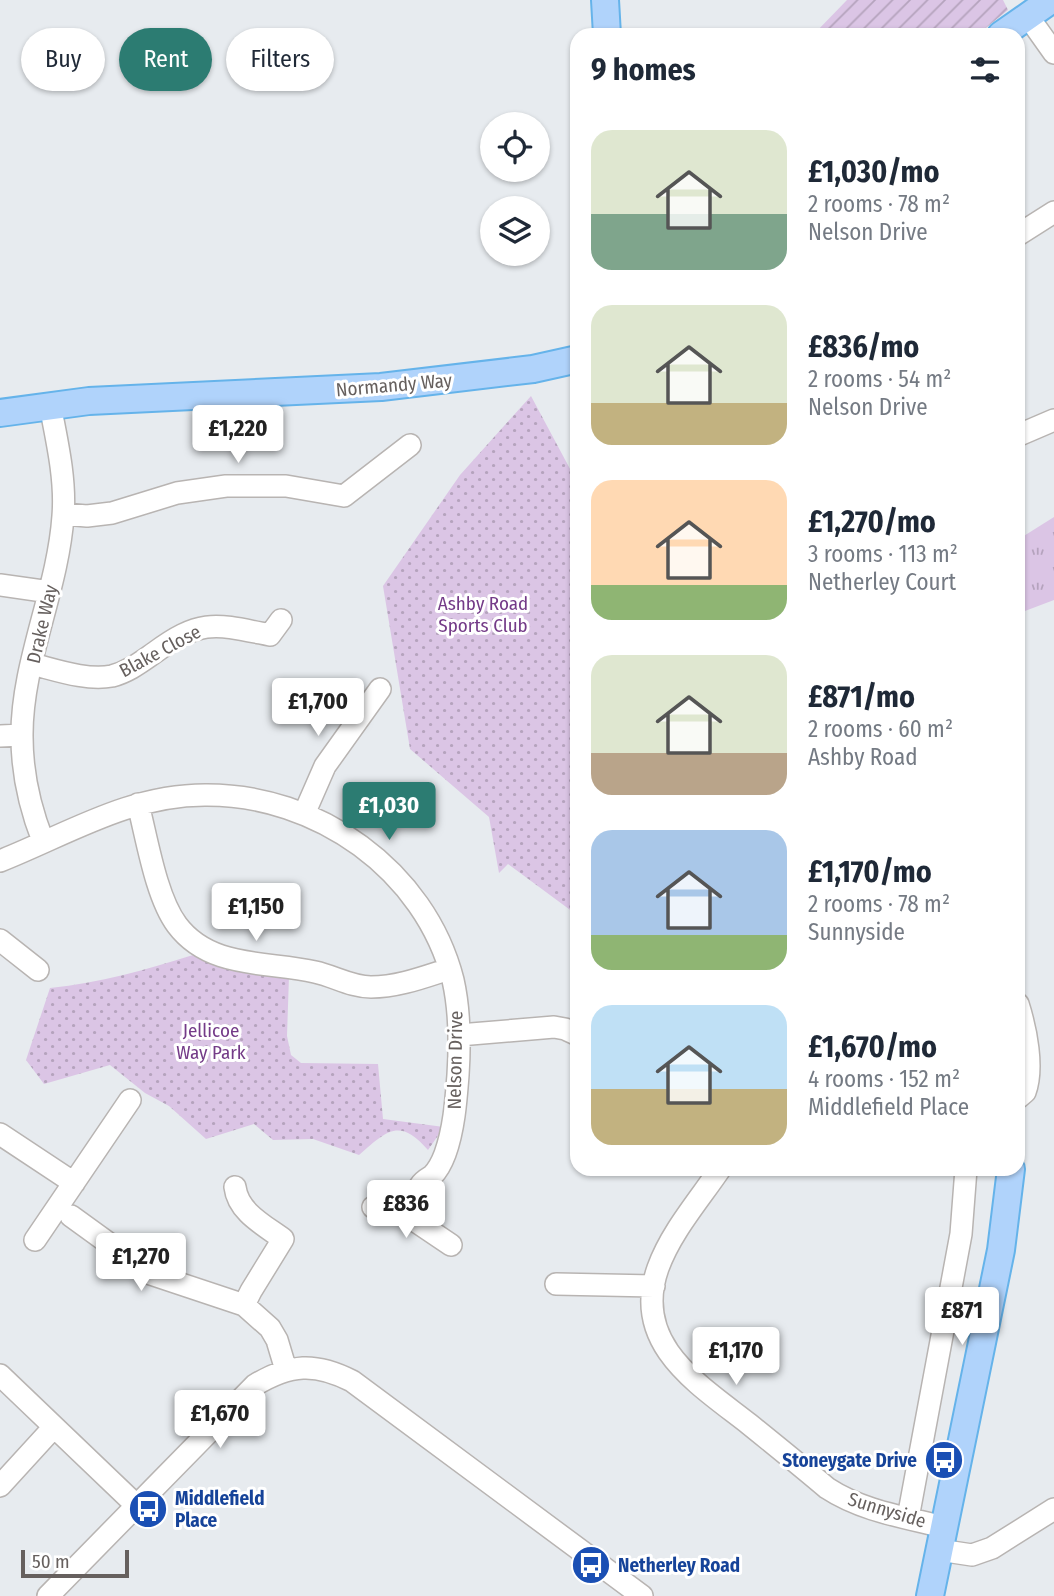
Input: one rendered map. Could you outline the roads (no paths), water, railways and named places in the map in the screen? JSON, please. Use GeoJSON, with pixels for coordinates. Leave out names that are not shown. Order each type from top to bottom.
{"type":"FeatureCollection","features":[{"type":"Feature","properties":{"kind":"main road"},"geometry":{"type":"LineString","coordinates":[[605,0],[607,28]]}},
{"type":"Feature","properties":{"kind":"main road"},"geometry":{"type":"LineString","coordinates":[[1010,28],[1051,0]]}},
{"type":"Feature","properties":{"kind":"main road","name":"Normandy Way"},"geometry":{"type":"LineString","coordinates":[[0,413],[89,401],[381,387],[533,369],[570,361]]}},
{"type":"Feature","properties":{"kind":"main road"},"geometry":{"type":"LineString","coordinates":[[930,1596],[1001,1250],[1009,1176]]}},
{"type":"Feature","properties":{"kind":"street"},"geometry":{"type":"LineString","coordinates":[[1027,15],[1054,53]]}},
{"type":"Feature","properties":{"kind":"street"},"geometry":{"type":"LineString","coordinates":[[1025,231],[1054,212]]}},
{"type":"Feature","properties":{"kind":"street","name":"Drake Way"},"geometry":{"type":"LineString","coordinates":[[43,841],[28,792],[22,736],[32,664],[59,552],[64,514],[61,472],[50,405]]}},
{"type":"Feature","properties":{"kind":"street"},"geometry":{"type":"LineString","coordinates":[[1025,432],[1054,420]]}},
{"type":"Feature","properties":{"kind":"street"},"geometry":{"type":"LineString","coordinates":[[64,514],[87,516],[112,513],[177,493],[226,486],[286,486],[344,496],[410,445]]}},
{"type":"Feature","properties":{"kind":"street"},"geometry":{"type":"LineString","coordinates":[[0,585],[50,592]]}},
{"type":"Feature","properties":{"kind":"street","name":"Blake Close"},"geometry":{"type":"LineString","coordinates":[[32,664],[95,677],[114,676],[127,671],[191,629],[220,625],[270,635],[281,620]]}},
{"type":"Feature","properties":{"kind":"street"},"geometry":{"type":"LineString","coordinates":[[304,814],[325,766],[380,689]]}},
{"type":"Feature","properties":{"kind":"street"},"geometry":{"type":"LineString","coordinates":[[0,736],[22,736]]}},
{"type":"Feature","properties":{"kind":"street","name":"Nelson Drive"},"geometry":{"type":"LineString","coordinates":[[0,861],[114,811],[170,797],[205,795],[257,800],[304,814],[356,842],[382,863],[408,889],[437,935],[453,982],[459,1035],[454,1113],[445,1155],[437,1171],[420,1185],[405,1214]]}},
{"type":"Feature","properties":{"kind":"street"},"geometry":{"type":"LineString","coordinates":[[138,804],[168,913],[184,933],[206,951],[229,959],[310,971],[352,984],[373,987],[406,982],[449,969]]}},
{"type":"Feature","properties":{"kind":"street"},"geometry":{"type":"LineString","coordinates":[[0,940],[37,970]]}},
{"type":"Feature","properties":{"kind":"street"},"geometry":{"type":"LineString","coordinates":[[1025,1026],[1028,1072],[1025,1092]]}},
{"type":"Feature","properties":{"kind":"street"},"geometry":{"type":"LineString","coordinates":[[459,1035],[554,1027],[570,1031]]}},
{"type":"Feature","properties":{"kind":"street"},"geometry":{"type":"LineString","coordinates":[[35,1240],[130,1100]]}},
{"type":"Feature","properties":{"kind":"street"},"geometry":{"type":"LineString","coordinates":[[0,1134],[74,1183]]}},
{"type":"Feature","properties":{"kind":"street","name":"Sunnyside"},"geometry":{"type":"LineString","coordinates":[[715,1176],[672,1240],[658,1267],[654,1286],[656,1329],[670,1357],[692,1380],[827,1488],[846,1500],[908,1518],[972,1555],[992,1548],[1054,1509]]}},
{"type":"Feature","properties":{"kind":"street"},"geometry":{"type":"LineString","coordinates":[[908,1518],[961,1234],[965,1176]]}},
{"type":"Feature","properties":{"kind":"street"},"geometry":{"type":"LineString","coordinates":[[234,1187],[236,1198],[244,1209],[284,1239],[255,1283],[244,1306]]}},
{"type":"Feature","properties":{"kind":"street"},"geometry":{"type":"LineString","coordinates":[[373,1207],[405,1214],[451,1245]]}},
{"type":"Feature","properties":{"kind":"street"},"geometry":{"type":"LineString","coordinates":[[71,1216],[151,1274],[244,1306],[270,1328],[277,1340],[286,1370]]}},
{"type":"Feature","properties":{"kind":"street"},"geometry":{"type":"LineString","coordinates":[[556,1284],[654,1286]]}},
{"type":"Feature","properties":{"kind":"street"},"geometry":{"type":"LineString","coordinates":[[48,1596],[255,1385],[286,1370],[304,1367],[322,1369],[352,1381],[642,1596]]}},
{"type":"Feature","properties":{"kind":"street"},"geometry":{"type":"LineString","coordinates":[[0,1375],[137,1506]]}},
{"type":"Feature","properties":{"kind":"street"},"geometry":{"type":"LineString","coordinates":[[0,1486],[53,1428]]}},
{"type":"Feature","properties":{"kind":"place","name":"Stoneygate Drive"},"geometry":{"type":"Point","coordinates":[944,1460]}},
{"type":"Feature","properties":{"kind":"place","name":"Middlefield Place"},"geometry":{"type":"Point","coordinates":[148,1509]}},
{"type":"Feature","properties":{"kind":"place","name":"Netherley Road"},"geometry":{"type":"Point","coordinates":[591,1565]}},
{"type":"Feature","properties":{"kind":"park label","name":"Ashby Road Sports Club"},"geometry":{"type":"Point","coordinates":[483,614]}},
{"type":"Feature","properties":{"kind":"park label","name":"Jellicoe Way Park"},"geometry":{"type":"Point","coordinates":[211,1041]}}]}
